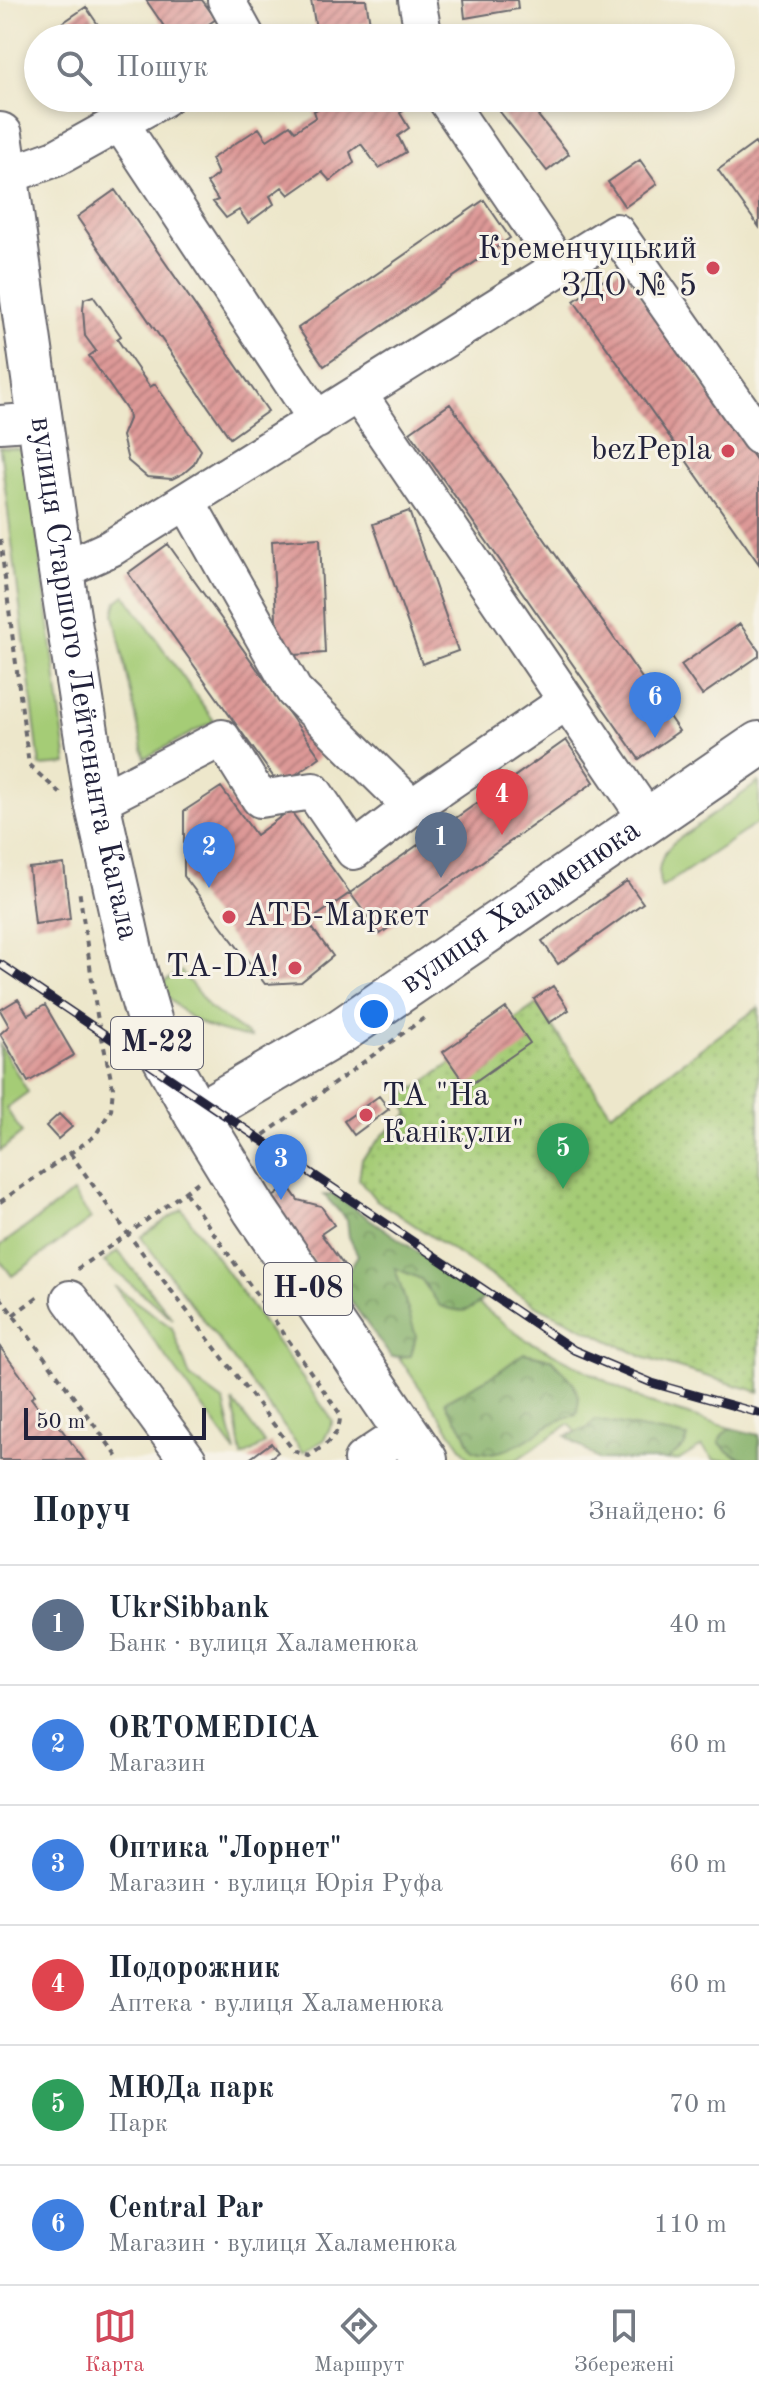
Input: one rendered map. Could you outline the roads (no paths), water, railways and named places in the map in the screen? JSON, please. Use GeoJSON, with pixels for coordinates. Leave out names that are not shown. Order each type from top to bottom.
{"type":"FeatureCollection","features":[{"type":"Feature","properties":{"kind":"main road","name":"вулиця Старшого Лейтенанта Кагала"},"geometry":{"type":"LineString","coordinates":[[3,155],[21,423],[61,571],[82,800],[155,1040],[197,1115]]}},
{"type":"Feature","properties":{"kind":"main road","name":"вулиця Халаменюка"},"geometry":{"type":"LineString","coordinates":[[197,1115],[341,1031],[759,744]]}},
{"type":"Feature","properties":{"kind":"main road","name":"Н-08"},"geometry":{"type":"LineString","coordinates":[[197,1115],[240,1187],[415,1446]]}},
{"type":"Feature","properties":{"kind":"street"},"geometry":{"type":"LineString","coordinates":[[226,0],[239,24]]}},
{"type":"Feature","properties":{"kind":"street"},"geometry":{"type":"LineString","coordinates":[[417,0],[421,24]]}},
{"type":"Feature","properties":{"kind":"street"},"geometry":{"type":"LineString","coordinates":[[3,155],[56,158],[139,112]]}},
{"type":"Feature","properties":{"kind":"street"},"geometry":{"type":"LineString","coordinates":[[455,112],[560,267]]}},
{"type":"Feature","properties":{"kind":"street"},"geometry":{"type":"LineString","coordinates":[[120,123],[317,420]]}},
{"type":"Feature","properties":{"kind":"street"},"geometry":{"type":"LineString","coordinates":[[61,571],[111,548],[187,502],[616,232],[759,436]]}},
{"type":"Feature","properties":{"kind":"street"},"geometry":{"type":"LineString","coordinates":[[358,394],[648,820]]}},
{"type":"Feature","properties":{"kind":"street"},"geometry":{"type":"LineString","coordinates":[[187,502],[294,691],[412,807]]}},
{"type":"Feature","properties":{"kind":"street"},"geometry":{"type":"LineString","coordinates":[[82,800],[222,738],[260,799],[313,791],[354,851],[412,807],[567,701]]}},
{"type":"Feature","properties":{"kind":"street"},"geometry":{"type":"LineString","coordinates":[[70,1299],[188,1460]]}},
{"type":"Feature","properties":{"kind":"street"},"geometry":{"type":"LineString","coordinates":[[362,1460],[415,1446]]}},
{"type":"Feature","properties":{"kind":"railway"},"geometry":{"type":"LineString","coordinates":[[0,964],[574,1350],[652,1383],[759,1413]]}},
{"type":"Feature","properties":{"kind":"place","name":"Кременчуцький ЗДО № 5"},"geometry":{"type":"Point","coordinates":[713,268]}},
{"type":"Feature","properties":{"kind":"place","name":"bezPepla"},"geometry":{"type":"Point","coordinates":[728,451]}},
{"type":"Feature","properties":{"kind":"place","name":"Central Par"},"geometry":{"type":"Point","coordinates":[655,738]}},
{"type":"Feature","properties":{"kind":"place","name":"Подорожник"},"geometry":{"type":"Point","coordinates":[502,835]}},
{"type":"Feature","properties":{"kind":"place","name":"UkrSibbank"},"geometry":{"type":"Point","coordinates":[441,878]}},
{"type":"Feature","properties":{"kind":"place","name":"ORTOMEDICA"},"geometry":{"type":"Point","coordinates":[209,888]}},
{"type":"Feature","properties":{"kind":"place","name":"АТБ-Маркет"},"geometry":{"type":"Point","coordinates":[229,917]}},
{"type":"Feature","properties":{"kind":"place","name":"TA-DA!"},"geometry":{"type":"Point","coordinates":[295,968]}},
{"type":"Feature","properties":{"kind":"place","name":"ТА \"На Канікули\""},"geometry":{"type":"Point","coordinates":[366,1115]}},
{"type":"Feature","properties":{"kind":"place","name":"МЮДа парк"},"geometry":{"type":"Point","coordinates":[563,1189]}},
{"type":"Feature","properties":{"kind":"place","name":"Оптика \"Лорнет\""},"geometry":{"type":"Point","coordinates":[281,1200]}}]}
